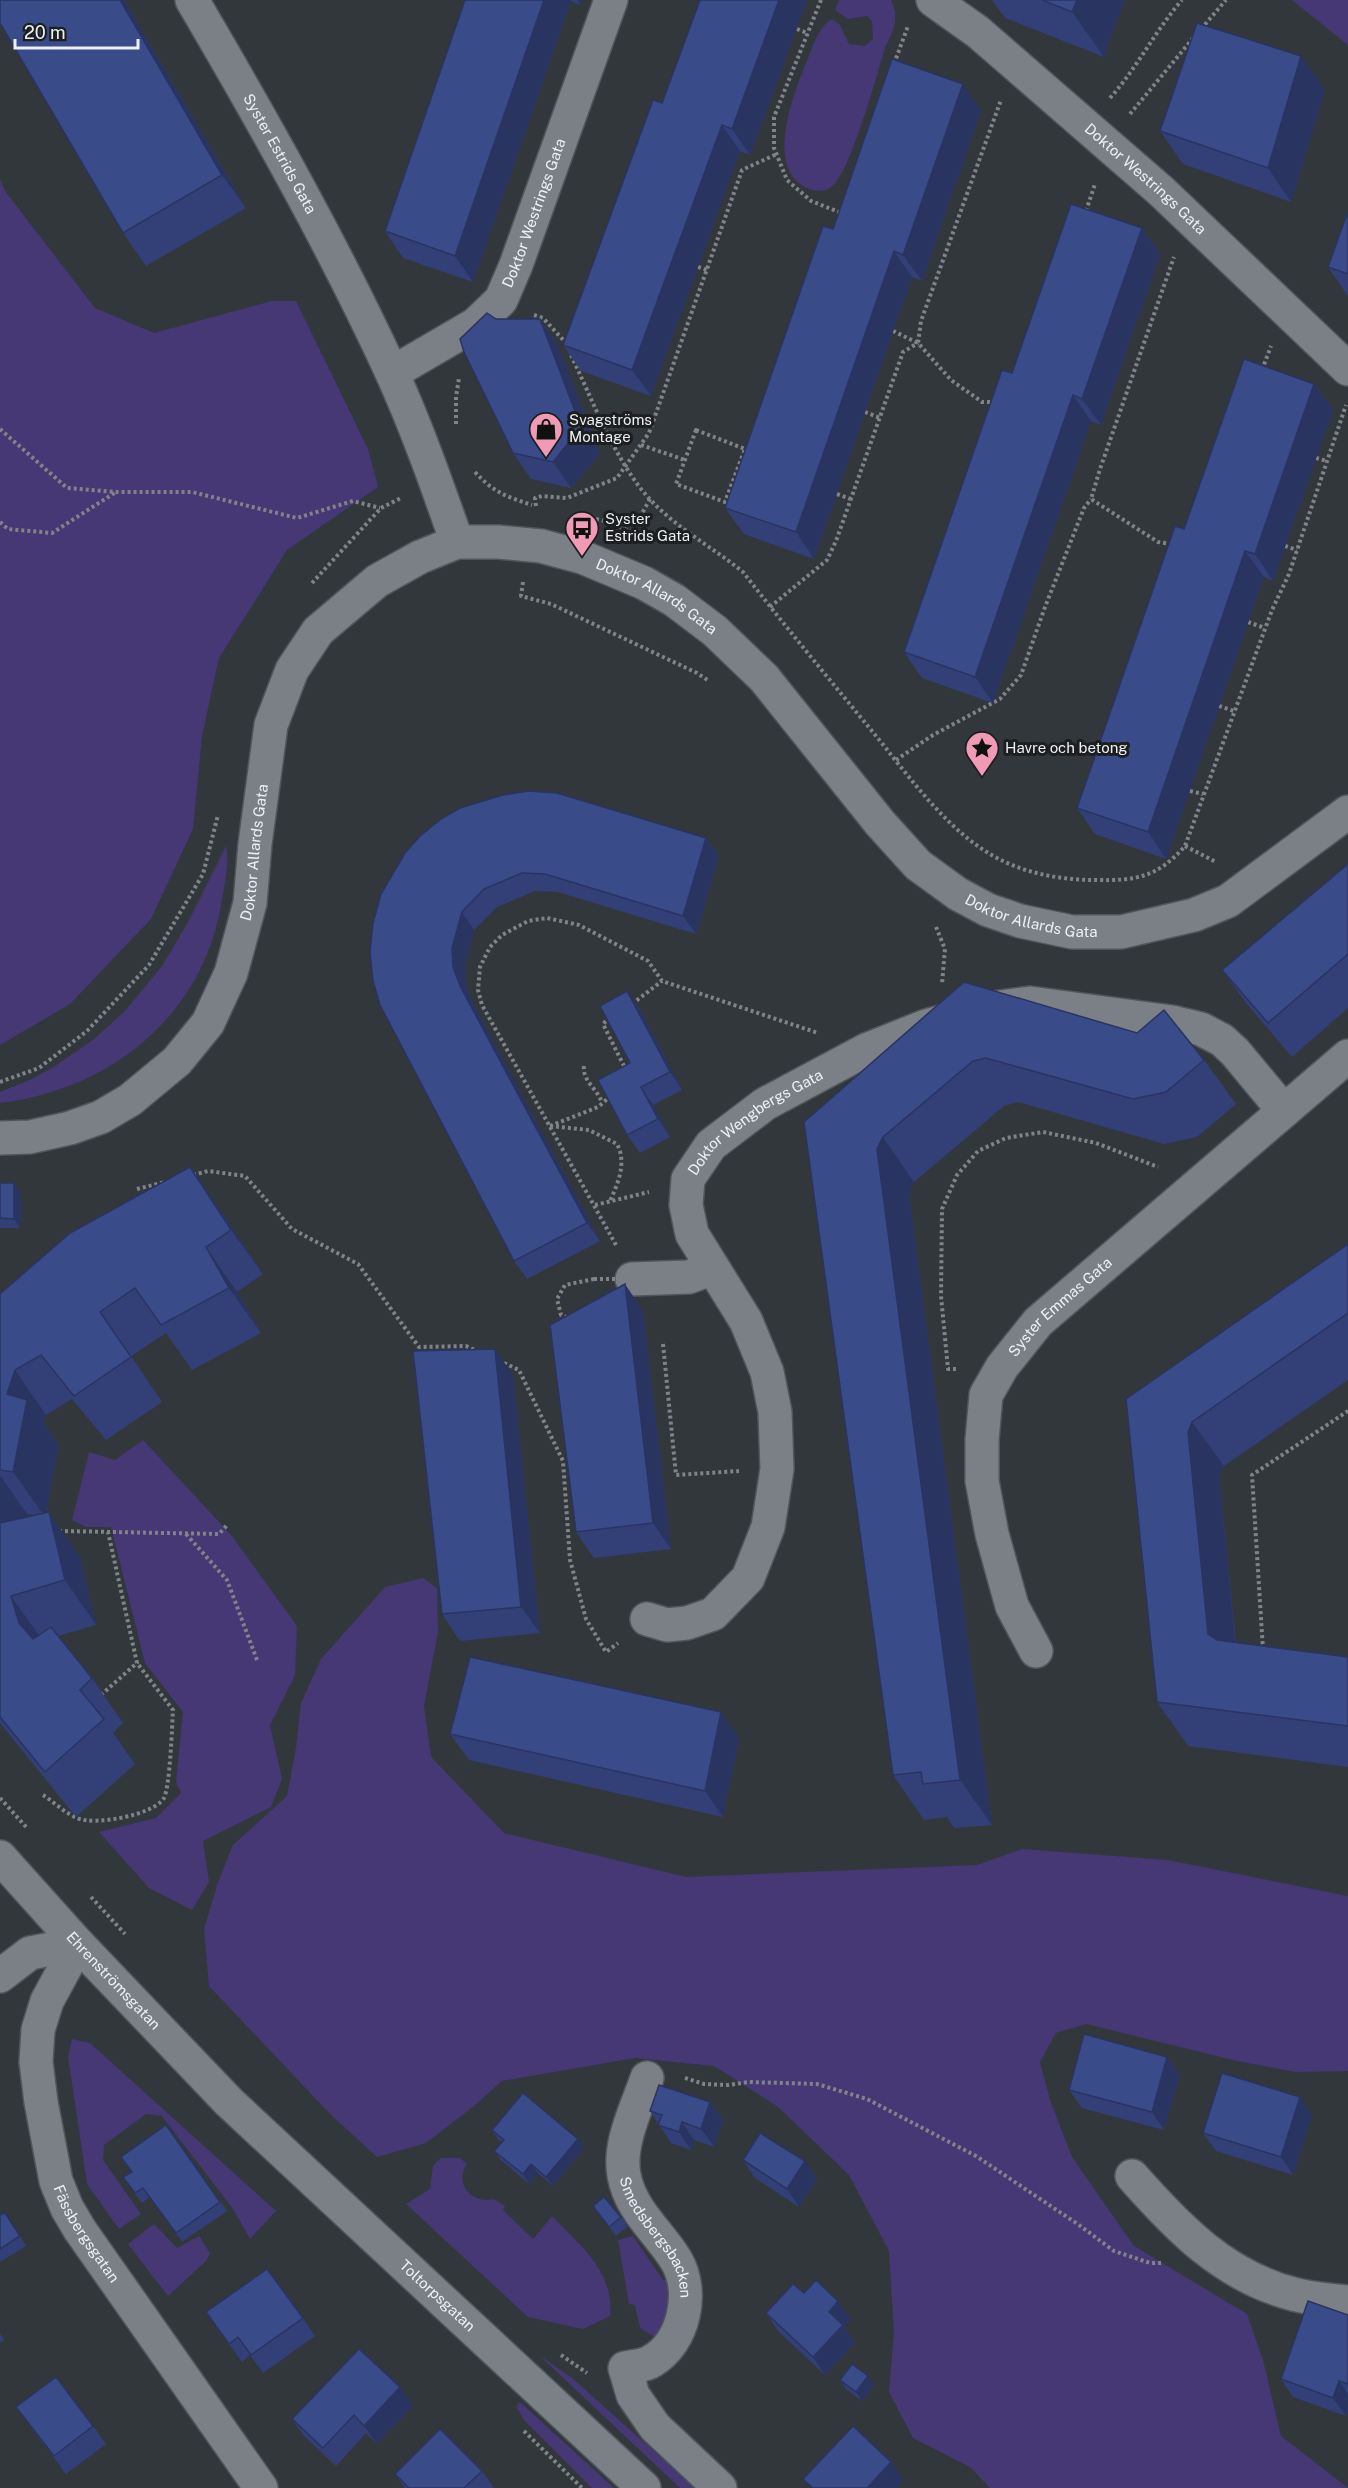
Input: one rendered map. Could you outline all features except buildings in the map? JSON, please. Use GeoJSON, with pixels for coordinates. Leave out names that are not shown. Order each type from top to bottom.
{"type":"FeatureCollection","features":[{"type":"Feature","properties":{"kind":"street","name":"Syster Estrids Gata"},"geometry":{"type":"LineString","coordinates":[[192,0],[333,253],[392,373],[429,463],[457,542]]}},
{"type":"Feature","properties":{"kind":"street","name":"Doktor Westrings Gata"},"geometry":{"type":"LineString","coordinates":[[392,373],[456,338],[476,324],[501,300],[516,265],[611,0]]}},
{"type":"Feature","properties":{"kind":"street","name":"Doktor Westrings Gata"},"geometry":{"type":"LineString","coordinates":[[933,0],[978,32],[1097,135],[1188,217],[1348,369]]}},
{"type":"Feature","properties":{"kind":"street","name":"Doktor Allards Gata"},"geometry":{"type":"LineString","coordinates":[[0,1138],[30,1137],[101,1117],[130,1100],[177,1061],[208,1023],[231,973],[250,903],[255,843],[271,725],[292,670],[318,631],[377,581],[420,557],[457,542],[498,542],[541,546],[582,557],[644,583],[674,600],[715,631],[764,678],[880,823],[918,865],[958,894],[988,910],[1020,921],[1072,932],[1121,932],[1194,915],[1228,901],[1348,812]]}},
{"type":"Feature","properties":{"kind":"street","name":"Doktor Wengbergs Gata"},"geometry":{"type":"LineString","coordinates":[[647,1619],[667,1625],[687,1623],[713,1614],[748,1578],[768,1527],[777,1469],[775,1412],[766,1372],[746,1321],[692,1234],[686,1205],[688,1179],[711,1145],[765,1104],[866,1050],[926,1026],[985,1009],[1030,1003],[1172,1022],[1201,1029],[1222,1040],[1235,1052],[1284,1111]]}},
{"type":"Feature","properties":{"kind":"street","name":"Syster Emmas Gata"},"geometry":{"type":"LineString","coordinates":[[1036,1652],[1012,1606],[992,1534],[982,1481],[982,1440],[986,1395],[1002,1367],[1038,1322],[1348,1056]]}},
{"type":"Feature","properties":{"kind":"street"},"geometry":{"type":"LineString","coordinates":[[626,1266],[689,1276],[713,1268]]}},
{"type":"Feature","properties":{"kind":"street","name":"Ehrenströmsgatan"},"geometry":{"type":"LineString","coordinates":[[0,1857],[78,1944],[230,2102]]}},
{"type":"Feature","properties":{"kind":"street"},"geometry":{"type":"LineString","coordinates":[[0,1976],[30,1953],[78,1944]]}},
{"type":"Feature","properties":{"kind":"street","name":"Fässbergsgatan"},"geometry":{"type":"LineString","coordinates":[[78,1944],[56,1981],[38,2030],[36,2062],[56,2181],[67,2208],[80,2230],[261,2488]]}},
{"type":"Feature","properties":{"kind":"street","name":"Smedsbergsbacken"},"geometry":{"type":"LineString","coordinates":[[629,2382],[671,2345],[681,2327],[685,2303],[685,2284],[677,2261],[630,2197],[624,2175],[624,2153],[646,2078]]}},
{"type":"Feature","properties":{"kind":"street","name":"Toltorpsgatan"},"geometry":{"type":"LineString","coordinates":[[230,2102],[644,2488]]}},
{"type":"Feature","properties":{"kind":"street"},"geometry":{"type":"LineString","coordinates":[[1132,2176],[1175,2224],[1213,2255],[1255,2280],[1293,2294],[1348,2302]]}},
{"type":"Feature","properties":{"kind":"street"},"geometry":{"type":"LineString","coordinates":[[629,2382],[655,2427],[720,2488]]}},
{"type":"Feature","properties":{"kind":"path"},"geometry":{"type":"LineString","coordinates":[[821,0],[774,117],[774,148],[787,180],[811,201],[839,212],[843,201]]}},
{"type":"Feature","properties":{"kind":"path"},"geometry":{"type":"LineString","coordinates":[[1084,216],[1097,135],[1123,83],[1168,16],[1182,0]]}},
{"type":"Feature","properties":{"kind":"path"},"geometry":{"type":"LineString","coordinates":[[1097,135],[1146,92],[1226,0]]}},
{"type":"Feature","properties":{"kind":"path"},"geometry":{"type":"LineString","coordinates":[[893,67],[909,22]]}},
{"type":"Feature","properties":{"kind":"path"},"geometry":{"type":"LineString","coordinates":[[796,29],[807,33]]}},
{"type":"Feature","properties":{"kind":"path"},"geometry":{"type":"LineString","coordinates":[[918,343],[921,321],[1015,65]]}},
{"type":"Feature","properties":{"kind":"path"},"geometry":{"type":"LineString","coordinates":[[768,108],[777,109]]}},
{"type":"Feature","properties":{"kind":"path"},"geometry":{"type":"LineString","coordinates":[[715,686],[697,673],[551,604],[521,596],[527,544],[535,498],[542,496],[567,498],[617,478],[649,433],[742,170],[777,154]]}},
{"type":"Feature","properties":{"kind":"path"},"geometry":{"type":"LineString","coordinates":[[725,193],[733,195]]}},
{"type":"Feature","properties":{"kind":"path"},"geometry":{"type":"LineString","coordinates":[[896,760],[933,735],[1000,699],[1021,675],[1045,606],[1084,508],[1091,499],[1188,217]]}},
{"type":"Feature","properties":{"kind":"path"},"geometry":{"type":"LineString","coordinates":[[698,267],[707,270]]}},
{"type":"Feature","properties":{"kind":"path"},"geometry":{"type":"LineString","coordinates":[[1260,373],[1285,309]]}},
{"type":"Feature","properties":{"kind":"path"},"geometry":{"type":"LineString","coordinates":[[525,311],[543,318],[564,338],[626,466],[650,499],[681,529],[743,572],[927,798],[966,837],[1003,861],[1038,874],[1075,880],[1125,880],[1161,868],[1171,862],[1185,846],[1265,628],[1298,550],[1348,398]]}},
{"type":"Feature","properties":{"kind":"path"},"geometry":{"type":"LineString","coordinates":[[893,331],[918,343],[951,380],[982,402],[998,402]]}},
{"type":"Feature","properties":{"kind":"path"},"geometry":{"type":"LineString","coordinates":[[671,339],[681,342]]}},
{"type":"Feature","properties":{"kind":"path"},"geometry":{"type":"LineString","coordinates":[[770,606],[826,560],[836,541],[903,352],[918,343]]}},
{"type":"Feature","properties":{"kind":"path"},"geometry":{"type":"LineString","coordinates":[[456,427],[456,397],[460,374]]}},
{"type":"Feature","properties":{"kind":"path"},"geometry":{"type":"LineString","coordinates":[[865,412],[880,418]]}},
{"type":"Feature","properties":{"kind":"path"},"geometry":{"type":"LineString","coordinates":[[0,429],[67,488],[116,492],[192,492],[297,518],[353,501],[381,508]]}},
{"type":"Feature","properties":{"kind":"path"},"geometry":{"type":"LineString","coordinates":[[696,430],[745,449],[725,502],[676,484],[685,460],[696,430]]}},
{"type":"Feature","properties":{"kind":"path"},"geometry":{"type":"LineString","coordinates":[[641,445],[685,460]]}},
{"type":"Feature","properties":{"kind":"path"},"geometry":{"type":"LineString","coordinates":[[1316,458],[1327,461]]}},
{"type":"Feature","properties":{"kind":"path"},"geometry":{"type":"LineString","coordinates":[[471,468],[486,484],[504,496],[545,508]]}},
{"type":"Feature","properties":{"kind":"path"},"geometry":{"type":"LineString","coordinates":[[0,522],[8,529],[52,533],[116,492]]}},
{"type":"Feature","properties":{"kind":"path"},"geometry":{"type":"LineString","coordinates":[[837,494],[851,499]]}},
{"type":"Feature","properties":{"kind":"path"},"geometry":{"type":"LineString","coordinates":[[627,540],[650,499]]}},
{"type":"Feature","properties":{"kind":"path"},"geometry":{"type":"LineString","coordinates":[[1091,499],[1158,542],[1178,545]]}},
{"type":"Feature","properties":{"kind":"path"},"geometry":{"type":"LineString","coordinates":[[589,517],[632,531],[651,544]]}},
{"type":"Feature","properties":{"kind":"path"},"geometry":{"type":"LineString","coordinates":[[1285,546],[1298,550]]}},
{"type":"Feature","properties":{"kind":"path"},"geometry":{"type":"LineString","coordinates":[[1248,622],[1265,628]]}},
{"type":"Feature","properties":{"kind":"path"},"geometry":{"type":"LineString","coordinates":[[1219,706],[1234,711]]}},
{"type":"Feature","properties":{"kind":"path"},"geometry":{"type":"LineString","coordinates":[[1190,791],[1203,794]]}},
{"type":"Feature","properties":{"kind":"path"},"geometry":{"type":"LineString","coordinates":[[1185,846],[1222,866]]}},
{"type":"Feature","properties":{"kind":"path"},"geometry":{"type":"LineString","coordinates":[[626,1266],[594,1279],[565,1285],[557,1299],[561,1315],[580,1322],[611,1316],[618,1305],[626,1266],[595,1205],[482,1005],[478,990],[480,967],[490,947],[502,935],[528,921],[547,918],[579,925],[648,961],[662,981],[628,1006]]}},
{"type":"Feature","properties":{"kind":"path"},"geometry":{"type":"LineString","coordinates":[[933,920],[945,949],[941,990]]}},
{"type":"Feature","properties":{"kind":"path"},"geometry":{"type":"LineString","coordinates":[[612,1015],[603,1024],[630,1078]]}},
{"type":"Feature","properties":{"kind":"path"},"geometry":{"type":"LineString","coordinates":[[584,1066],[586,1079],[599,1094],[602,1103]]}},
{"type":"Feature","properties":{"kind":"path"},"geometry":{"type":"LineString","coordinates":[[550,1126],[598,1107],[618,1090]]}},
{"type":"Feature","properties":{"kind":"path"},"geometry":{"type":"LineString","coordinates":[[550,1126],[589,1130],[617,1144],[622,1158],[621,1169],[610,1201]]}},
{"type":"Feature","properties":{"kind":"path"},"geometry":{"type":"LineString","coordinates":[[1002,1367],[948,1369],[941,1296],[942,1209],[957,1175],[978,1151],[1006,1138],[1043,1132],[1096,1143],[1160,1168]]}},
{"type":"Feature","properties":{"kind":"path"},"geometry":{"type":"LineString","coordinates":[[188,1176],[208,1171],[245,1176],[292,1229],[358,1264],[419,1347],[466,1346],[476,1351]]}},
{"type":"Feature","properties":{"kind":"path"},"geometry":{"type":"LineString","coordinates":[[137,1189],[167,1182]]}},
{"type":"Feature","properties":{"kind":"path"},"geometry":{"type":"LineString","coordinates":[[595,1205],[655,1190]]}},
{"type":"Feature","properties":{"kind":"path"},"geometry":{"type":"LineString","coordinates":[[663,1344],[676,1475],[777,1469]]}},
{"type":"Feature","properties":{"kind":"path"},"geometry":{"type":"LineString","coordinates":[[498,1360],[519,1370],[563,1461],[570,1560],[586,1619],[606,1652],[647,1619]]}},
{"type":"Feature","properties":{"kind":"path"},"geometry":{"type":"LineString","coordinates":[[1263,1660],[1252,1475],[1348,1411]]}},
{"type":"Feature","properties":{"kind":"path"},"geometry":{"type":"LineString","coordinates":[[51,1531],[219,1534],[228,1524]]}},
{"type":"Feature","properties":{"kind":"path"},"geometry":{"type":"LineString","coordinates":[[43,1795],[77,1818],[91,1822],[147,1811],[164,1798],[169,1770],[173,1710],[137,1663],[108,1532]]}},
{"type":"Feature","properties":{"kind":"path"},"geometry":{"type":"LineString","coordinates":[[186,1533],[227,1580],[256,1660]]}},
{"type":"Feature","properties":{"kind":"path"},"geometry":{"type":"LineString","coordinates":[[101,1695],[137,1663]]}},
{"type":"Feature","properties":{"kind":"path"},"geometry":{"type":"LineString","coordinates":[[0,1798],[34,1835]]}},
{"type":"Feature","properties":{"kind":"path"},"geometry":{"type":"LineString","coordinates":[[90,1896],[130,1940]]}},
{"type":"Feature","properties":{"kind":"path"},"geometry":{"type":"LineString","coordinates":[[646,2078],[683,2078],[704,2084],[781,2082],[817,2084],[867,2099],[976,2156],[1079,2224],[1114,2251],[1150,2263],[1186,2264],[1213,2255]]}},
{"type":"Feature","properties":{"kind":"path"},"geometry":{"type":"LineString","coordinates":[[556,2352],[610,2389],[629,2382]]}},
{"type":"Feature","properties":{"kind":"shaded area"},"geometry":{"type":"Polygon","coordinates":[[[839,0],[891,0],[895,11],[895,23],[846,164],[831,187],[818,191],[805,187],[793,177],[787,163],[786,128],[802,74],[816,38],[827,22],[832,19],[840,25],[849,44],[865,46],[873,39],[872,21],[867,16],[848,19],[835,10],[839,0]]]}},
{"type":"Feature","properties":{"kind":"shaded area"},"geometry":{"type":"Polygon","coordinates":[[[1292,0],[1348,0],[1348,45],[1292,0]]]}},
{"type":"Feature","properties":{"kind":"shaded area"},"geometry":{"type":"Polygon","coordinates":[[[0,179],[5,191],[95,308],[154,333],[272,301],[296,301],[368,449],[378,487],[287,550],[219,658],[202,736],[193,829],[151,919],[70,1004],[0,1045],[0,179]]]}},
{"type":"Feature","properties":{"kind":"shaded area"},"geometry":{"type":"Polygon","coordinates":[[[226,846],[225,883],[211,945],[194,981],[171,1013],[144,1041],[113,1064],[78,1082],[40,1095],[0,1103],[0,1092],[32,1079],[55,1066],[93,1040],[125,1011],[162,966],[187,924],[226,846]]]}},
{"type":"Feature","properties":{"kind":"shaded area"},"geometry":{"type":"Polygon","coordinates":[[[143,1440],[232,1536],[297,1626],[295,1675],[270,1725],[282,1779],[271,1807],[203,1841],[209,1882],[192,1910],[149,1888],[99,1832],[156,1818],[181,1793],[176,1782],[183,1712],[145,1663],[111,1527],[86,1527],[72,1520],[89,1452],[115,1460],[143,1440]]]}},
{"type":"Feature","properties":{"kind":"shaded area"},"geometry":{"type":"Polygon","coordinates":[[[423,1578],[437,1588],[438,1632],[424,1706],[431,1757],[504,1833],[686,1877],[977,1865],[1022,1849],[1168,1860],[1348,1896],[1348,2071],[1296,2072],[1237,2061],[1086,2024],[1056,2033],[1040,2062],[1050,2100],[1072,2157],[1134,2246],[1247,2314],[1263,2360],[1281,2436],[1348,2488],[990,2488],[970,2467],[913,2438],[889,2392],[894,2332],[889,2251],[849,2175],[777,2106],[714,2066],[635,2058],[502,2081],[426,2143],[377,2157],[331,2115],[209,1986],[204,1929],[218,1882],[233,1845],[287,1796],[301,1703],[321,1659],[385,1587],[423,1578]]]}},
{"type":"Feature","properties":{"kind":"shaded area"},"geometry":{"type":"Polygon","coordinates":[[[72,2039],[90,2043],[276,2211],[250,2239],[233,2209],[162,2116],[146,2114],[104,2145],[103,2160],[141,2214],[119,2229],[87,2184],[68,2057],[72,2039]]]}},
{"type":"Feature","properties":{"kind":"shaded area"},"geometry":{"type":"Polygon","coordinates":[[[441,2158],[460,2158],[467,2164],[462,2179],[467,2191],[479,2199],[494,2199],[505,2206],[503,2210],[533,2239],[552,2216],[584,2249],[601,2272],[607,2285],[610,2316],[583,2329],[528,2317],[406,2204],[430,2189],[433,2166],[441,2158]]]}},
{"type":"Feature","properties":{"kind":"shaded area"},"geometry":{"type":"Polygon","coordinates":[[[154,2224],[177,2248],[199,2236],[210,2253],[206,2261],[168,2296],[128,2244],[154,2224]]]}},
{"type":"Feature","properties":{"kind":"shaded area"},"geometry":{"type":"Polygon","coordinates":[[[633,2236],[663,2280],[668,2280],[677,2287],[661,2341],[640,2328],[635,2305],[629,2304],[618,2240],[633,2236]]]}},
{"type":"Feature","properties":{"kind":"shaded area"},"geometry":{"type":"Polygon","coordinates":[[[539,2355],[572,2378],[695,2488],[680,2488],[539,2355]]]}},
{"type":"Feature","properties":{"kind":"shaded area"},"geometry":{"type":"Polygon","coordinates":[[[518,2403],[521,2403],[614,2488],[592,2488],[524,2420],[517,2408],[518,2403]]]}},
{"type":"Feature","properties":{"kind":"place","name":"Svagströms Montage"},"geometry":{"type":"Point","coordinates":[546,458]}},
{"type":"Feature","properties":{"kind":"place","name":"Syster Estrids Gata"},"geometry":{"type":"Point","coordinates":[582,557]}},
{"type":"Feature","properties":{"kind":"place","name":"Havre och betong"},"geometry":{"type":"Point","coordinates":[982,777]}}]}
